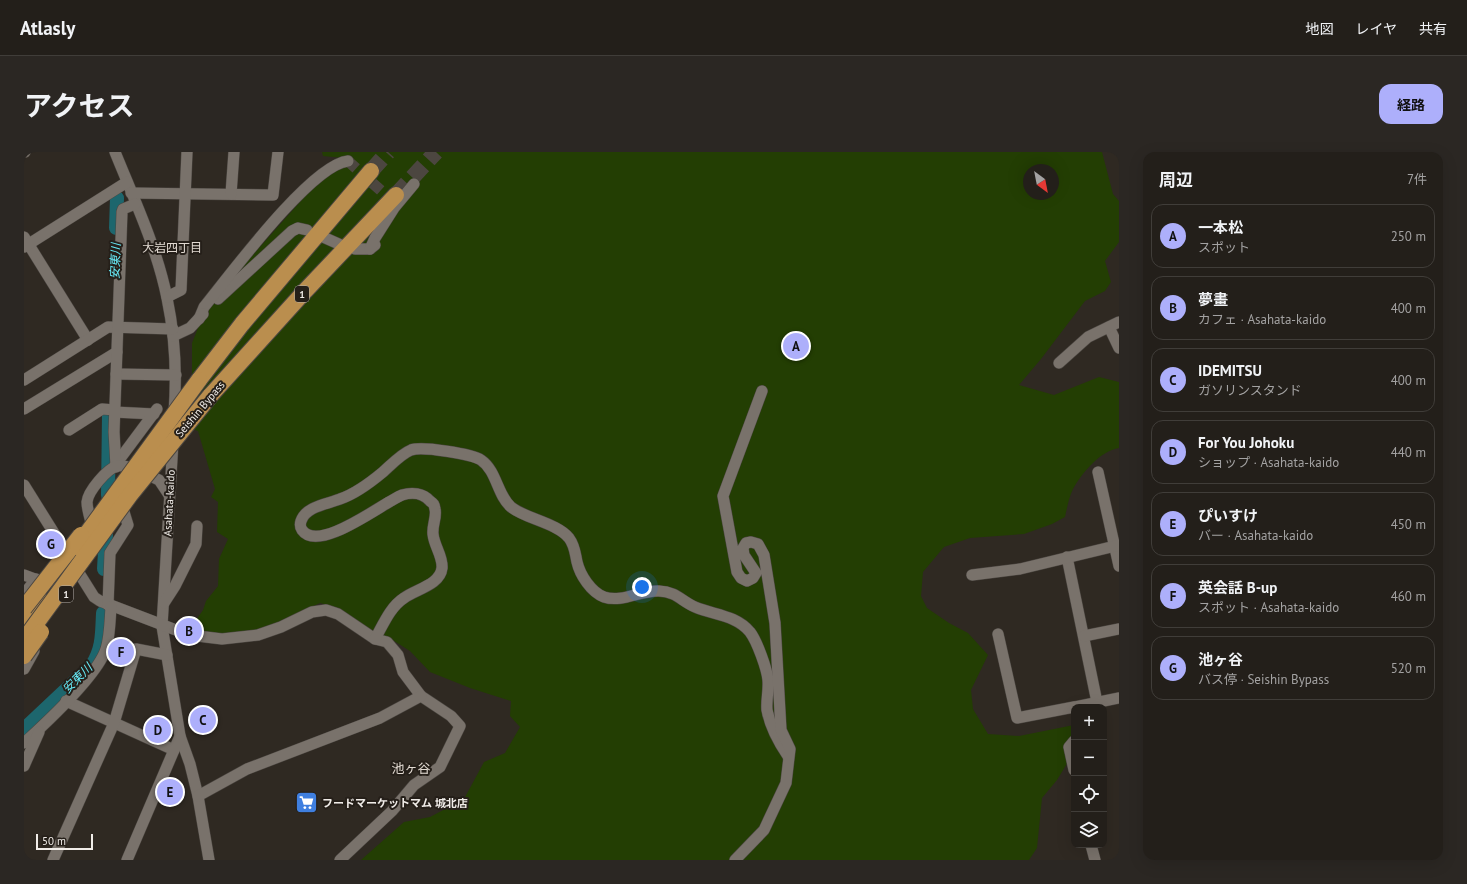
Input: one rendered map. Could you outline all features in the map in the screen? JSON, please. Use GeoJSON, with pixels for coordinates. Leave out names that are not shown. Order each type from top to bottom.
{"type":"FeatureCollection","features":[{"type":"Feature","properties":{"kind":"highway","name":"Seishin Bypass"},"geometry":{"type":"LineString","coordinates":[[24,621],[199,380],[242,324],[370,171]]}},
{"type":"Feature","properties":{"kind":"highway","name":"Seishin Bypass"},"geometry":{"type":"LineString","coordinates":[[24,641],[97,532],[210,396],[305,291],[398,201]]}},
{"type":"Feature","properties":{"kind":"highway","name":"1"},"geometry":{"type":"LineString","coordinates":[[24,621],[51,581],[73,563],[97,532],[136,470],[152,454],[173,443]]}},
{"type":"Feature","properties":{"kind":"highway","name":"1"},"geometry":{"type":"LineString","coordinates":[[24,608],[73,543],[103,512]]}},
{"type":"Feature","properties":{"kind":"highway","name":"1"},"geometry":{"type":"LineString","coordinates":[[24,656],[82,569],[97,532]]}},
{"type":"Feature","properties":{"kind":"highway","name":"1"},"geometry":{"type":"LineString","coordinates":[[24,641],[41,619],[51,581]]}},
{"type":"Feature","properties":{"kind":"street","name":"Asahata-kaido"},"geometry":{"type":"LineString","coordinates":[[115,152],[160,268],[173,332],[176,375],[162,626],[180,736],[190,764],[198,796],[209,860]]}},
{"type":"Feature","properties":{"kind":"street"},"geometry":{"type":"LineString","coordinates":[[167,297],[181,290],[187,152]]}},
{"type":"Feature","properties":{"kind":"street"},"geometry":{"type":"LineString","coordinates":[[231,194],[234,152]]}},
{"type":"Feature","properties":{"kind":"street"},"geometry":{"type":"LineString","coordinates":[[88,340],[26,243],[129,187],[185,193],[273,195],[278,152]]}},
{"type":"Feature","properties":{"kind":"street"},"geometry":{"type":"LineString","coordinates":[[199,319],[204,307],[286,208],[322,172],[348,161]]}},
{"type":"Feature","properties":{"kind":"street"},"geometry":{"type":"LineString","coordinates":[[370,249],[374,238],[394,208],[414,184]]}},
{"type":"Feature","properties":{"kind":"street"},"geometry":{"type":"LineString","coordinates":[[355,249],[370,249],[375,245],[398,201]]}},
{"type":"Feature","properties":{"kind":"street"},"geometry":{"type":"LineString","coordinates":[[115,466],[114,411],[122,212],[123,209],[135,204]]}},
{"type":"Feature","properties":{"kind":"street"},"geometry":{"type":"LineString","coordinates":[[24,380],[108,327],[173,332],[190,328],[230,287],[292,231],[298,228],[307,230]]}},
{"type":"Feature","properties":{"kind":"street"},"geometry":{"type":"LineString","coordinates":[[323,237],[341,244]]}},
{"type":"Feature","properties":{"kind":"street"},"geometry":{"type":"LineString","coordinates":[[1059,363],[1088,337],[1119,322]]}},
{"type":"Feature","properties":{"kind":"street"},"geometry":{"type":"LineString","coordinates":[[1109,327],[1119,348]]}},
{"type":"Feature","properties":{"kind":"street"},"geometry":{"type":"LineString","coordinates":[[24,409],[117,352]]}},
{"type":"Feature","properties":{"kind":"street"},"geometry":{"type":"LineString","coordinates":[[116,374],[176,375]]}},
{"type":"Feature","properties":{"kind":"street"},"geometry":{"type":"LineString","coordinates":[[735,860],[764,830],[786,783],[790,749],[781,730],[775,624],[764,555],[758,544],[751,542],[746,543],[743,548],[744,555],[756,574],[753,578],[747,581],[741,578],[738,572],[724,496],[762,391]]}},
{"type":"Feature","properties":{"kind":"street"},"geometry":{"type":"LineString","coordinates":[[69,430],[102,409],[114,411],[156,412],[115,466],[102,478],[89,495],[87,501],[97,532]]}},
{"type":"Feature","properties":{"kind":"street"},"geometry":{"type":"LineString","coordinates":[[375,639],[391,610],[402,598],[436,581],[441,573],[443,564],[433,536],[433,524],[436,514],[435,506],[425,495],[415,493],[403,495],[350,526],[321,535],[311,536],[303,532],[300,527],[301,520],[306,514],[323,504],[341,499],[356,490],[411,450],[426,448],[471,456],[479,459],[492,473],[510,505],[568,536],[575,548],[577,563],[584,579],[596,592],[605,597],[616,599],[656,590],[673,592],[694,607],[727,616],[749,631],[755,641],[768,677],[767,709],[772,727],[788,756]]}},
{"type":"Feature","properties":{"kind":"street"},"geometry":{"type":"LineString","coordinates":[[115,466],[125,466],[159,480],[170,495]]}},
{"type":"Feature","properties":{"kind":"street"},"geometry":{"type":"LineString","coordinates":[[1098,472],[1117,546],[1119,566]]}},
{"type":"Feature","properties":{"kind":"street"},"geometry":{"type":"LineString","coordinates":[[24,485],[94,597],[109,606],[189,635],[222,639],[258,635],[281,627],[312,612],[326,610],[338,614],[375,639],[387,642],[398,655],[402,672],[421,696],[451,716],[460,726],[457,736],[440,767],[414,784],[392,811],[340,860]]}},
{"type":"Feature","properties":{"kind":"street"},"geometry":{"type":"LineString","coordinates":[[24,743],[41,728],[102,660],[107,648],[110,554],[128,525],[124,512]]}},
{"type":"Feature","properties":{"kind":"street"},"geometry":{"type":"LineString","coordinates":[[163,603],[175,586],[196,544],[197,526]]}},
{"type":"Feature","properties":{"kind":"street"},"geometry":{"type":"LineString","coordinates":[[972,575],[1020,569],[1117,546]]}},
{"type":"Feature","properties":{"kind":"street"},"geometry":{"type":"LineString","coordinates":[[1067,557],[1099,704]]}},
{"type":"Feature","properties":{"kind":"street"},"geometry":{"type":"LineString","coordinates":[[24,575],[51,581]]}},
{"type":"Feature","properties":{"kind":"street"},"geometry":{"type":"LineString","coordinates":[[24,594],[51,581]]}},
{"type":"Feature","properties":{"kind":"street"},"geometry":{"type":"LineString","coordinates":[[24,669],[28,659],[44,639],[45,631],[41,619]]}},
{"type":"Feature","properties":{"kind":"street"},"geometry":{"type":"LineString","coordinates":[[1084,636],[1119,629]]}},
{"type":"Feature","properties":{"kind":"street"},"geometry":{"type":"LineString","coordinates":[[998,634],[1017,718],[1071,708]]}},
{"type":"Feature","properties":{"kind":"street"},"geometry":{"type":"LineString","coordinates":[[53,860],[114,724],[136,649],[167,655]]}},
{"type":"Feature","properties":{"kind":"street"},"geometry":{"type":"LineString","coordinates":[[198,796],[247,769],[380,718],[421,696]]}},
{"type":"Feature","properties":{"kind":"street"},"geometry":{"type":"LineString","coordinates":[[1102,704],[1119,698]]}},
{"type":"Feature","properties":{"kind":"street"},"geometry":{"type":"LineString","coordinates":[[66,701],[174,750]]}},
{"type":"Feature","properties":{"kind":"street"},"geometry":{"type":"LineString","coordinates":[[24,766],[41,728]]}},
{"type":"Feature","properties":{"kind":"street"},"geometry":{"type":"LineString","coordinates":[[127,860],[180,736]]}},
{"type":"Feature","properties":{"kind":"street"},"geometry":{"type":"LineString","coordinates":[[1071,745],[1069,747],[1071,756]]}},
{"type":"Feature","properties":{"kind":"street"},"geometry":{"type":"LineString","coordinates":[[1092,848],[1095,860]]}},
{"type":"Feature","properties":{"kind":"green space"},"geometry":{"type":"Polygon","coordinates":[[[322,152],[1102,152],[1113,194],[1119,201],[1119,242],[1105,261],[1111,282],[1105,291],[1085,301],[1041,359],[1019,385],[1054,395],[1099,377],[1119,382],[1119,448],[1105,453],[1098,458],[1081,476],[1072,492],[1065,517],[1052,524],[1024,534],[970,538],[944,547],[923,572],[921,596],[927,608],[949,623],[968,633],[988,655],[971,690],[973,709],[988,734],[1019,736],[1071,726],[1071,757],[1057,780],[1042,798],[1037,848],[1029,860],[361,860],[404,822],[430,817],[464,799],[484,762],[505,753],[520,727],[510,716],[511,701],[470,688],[430,672],[410,651],[391,639],[369,631],[339,608],[320,603],[268,627],[242,637],[190,629],[203,610],[206,601],[218,586],[219,559],[228,539],[217,532],[218,502],[211,497],[215,489],[198,431],[167,421],[192,379],[192,343],[206,308],[323,176],[353,159],[323,156],[322,152]]]}},
{"type":"Feature","properties":{"kind":"waterway","name":"安東川"},"geometry":{"type":"LineString","coordinates":[[116,228],[117,198]]}},
{"type":"Feature","properties":{"kind":"waterway","name":"安東川"},"geometry":{"type":"LineString","coordinates":[[108,495],[109,414]]}},
{"type":"Feature","properties":{"kind":"waterway","name":"安東川"},"geometry":{"type":"LineString","coordinates":[[104,569],[106,534]]}},
{"type":"Feature","properties":{"kind":"waterway","name":"安東川"},"geometry":{"type":"LineString","coordinates":[[24,729],[92,665],[96,659],[100,647],[103,613]]}},
{"type":"Feature","properties":{"kind":"tunnel"},"geometry":{"type":"LineString","coordinates":[[371,171],[388,152]]}},
{"type":"Feature","properties":{"kind":"tunnel"},"geometry":{"type":"LineString","coordinates":[[396,195],[436,152]]}},
{"type":"Feature","properties":{"kind":"tunnel"},"geometry":{"type":"LineString","coordinates":[[348,161],[397,205]]}},
{"type":"Feature","properties":{"kind":"place","name":"一本松"},"geometry":{"type":"Point","coordinates":[796,346]}},
{"type":"Feature","properties":{"kind":"place","name":"池ヶ谷"},"geometry":{"type":"Point","coordinates":[51,544]}},
{"type":"Feature","properties":{"kind":"place","name":"夢畫"},"geometry":{"type":"Point","coordinates":[189,631]}},
{"type":"Feature","properties":{"kind":"place","name":"英会話 B-up"},"geometry":{"type":"Point","coordinates":[121,652]}},
{"type":"Feature","properties":{"kind":"place","name":"IDEMITSU"},"geometry":{"type":"Point","coordinates":[203,720]}},
{"type":"Feature","properties":{"kind":"place","name":"For You Johoku"},"geometry":{"type":"Point","coordinates":[158,730]}},
{"type":"Feature","properties":{"kind":"place","name":"ぴいすけ"},"geometry":{"type":"Point","coordinates":[170,792]}},
{"type":"Feature","properties":{"kind":"place","name":"フードマーケットマム 城北店"},"geometry":{"type":"Point","coordinates":[306,803]}},
{"type":"Feature","properties":{"kind":"district","name":"大岩四丁目"},"geometry":{"type":"Point","coordinates":[172,247]}},
{"type":"Feature","properties":{"kind":"district","name":"池ヶ谷"},"geometry":{"type":"Point","coordinates":[411,768]}}]}
